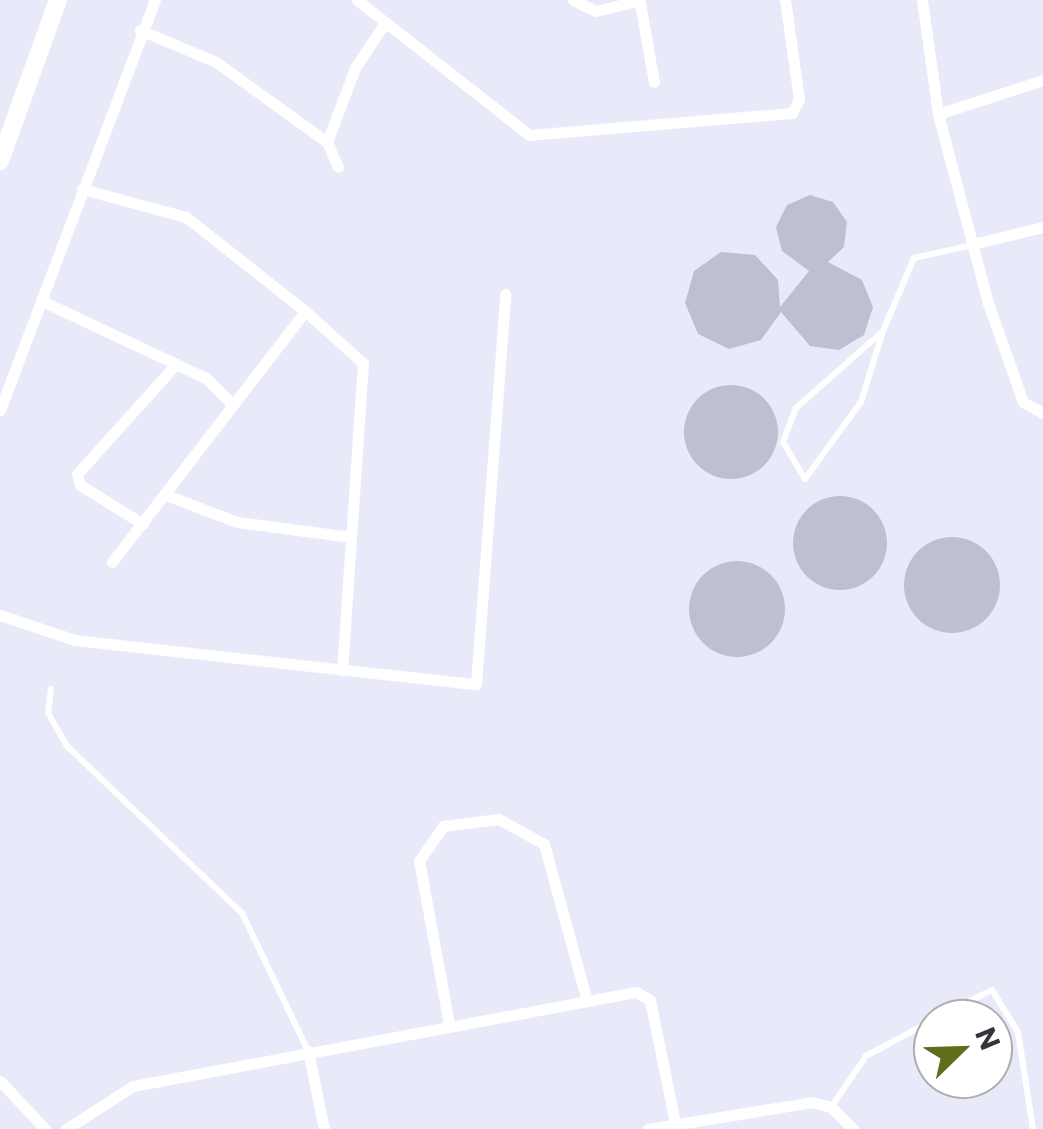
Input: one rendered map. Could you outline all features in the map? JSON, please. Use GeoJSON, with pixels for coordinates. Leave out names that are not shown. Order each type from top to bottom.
{"type":"FeatureCollection","features":[{"type":"Feature","properties":{"kind":"main road"},"geometry":{"type":"LineString","coordinates":[[0,161],[58,0]]}},
{"type":"Feature","properties":{"kind":"street"},"geometry":{"type":"LineString","coordinates":[[0,410],[140,30],[155,0]]}},
{"type":"Feature","properties":{"kind":"street"},"geometry":{"type":"LineString","coordinates":[[357,0],[512,129],[538,135],[792,113],[800,99],[785,0]]}},
{"type":"Feature","properties":{"kind":"street"},"geometry":{"type":"LineString","coordinates":[[574,0],[596,11],[640,1],[654,82]]}},
{"type":"Feature","properties":{"kind":"street"},"geometry":{"type":"LineString","coordinates":[[922,0],[938,114],[973,244],[1020,394],[1043,413]]}},
{"type":"Feature","properties":{"kind":"street"},"geometry":{"type":"LineString","coordinates":[[328,142],[355,68],[384,24]]}},
{"type":"Feature","properties":{"kind":"street"},"geometry":{"type":"LineString","coordinates":[[140,30],[216,62],[328,142],[338,168]]}},
{"type":"Feature","properties":{"kind":"street"},"geometry":{"type":"LineString","coordinates":[[938,114],[1043,80]]}},
{"type":"Feature","properties":{"kind":"street"},"geometry":{"type":"LineString","coordinates":[[82,189],[186,217],[305,310],[363,363],[342,670]]}},
{"type":"Feature","properties":{"kind":"street"},"geometry":{"type":"LineString","coordinates":[[973,244],[1043,227]]}},
{"type":"Feature","properties":{"kind":"street"},"geometry":{"type":"LineString","coordinates":[[0,615],[74,640],[477,682],[505,294]]}},
{"type":"Feature","properties":{"kind":"street"},"geometry":{"type":"LineString","coordinates":[[42,301],[216,385],[231,403]]}},
{"type":"Feature","properties":{"kind":"street"},"geometry":{"type":"LineString","coordinates":[[112,562],[305,310]]}},
{"type":"Feature","properties":{"kind":"street"},"geometry":{"type":"LineString","coordinates":[[143,524],[80,485],[76,474],[176,364]]}},
{"type":"Feature","properties":{"kind":"street"},"geometry":{"type":"LineString","coordinates":[[166,495],[237,522],[351,537]]}},
{"type":"Feature","properties":{"kind":"street"},"geometry":{"type":"LineString","coordinates":[[449,1024],[419,861],[444,826],[498,820],[544,844],[587,1001]]}},
{"type":"Feature","properties":{"kind":"street"},"geometry":{"type":"LineString","coordinates":[[66,1129],[124,1089],[449,1024],[587,1001],[648,996],[675,1123]]}},
{"type":"Feature","properties":{"kind":"street"},"geometry":{"type":"LineString","coordinates":[[308,1051],[324,1129]]}},
{"type":"Feature","properties":{"kind":"street"},"geometry":{"type":"LineString","coordinates":[[0,1081],[45,1129]]}},
{"type":"Feature","properties":{"kind":"street"},"geometry":{"type":"LineString","coordinates":[[648,1129],[812,1102],[831,1107],[853,1129]]}},
{"type":"Feature","properties":{"kind":"lane"},"geometry":{"type":"LineString","coordinates":[[883,331],[786,422],[788,457],[806,479],[862,402],[883,331],[914,258],[973,244]]}},
{"type":"Feature","properties":{"kind":"lane"},"geometry":{"type":"LineString","coordinates":[[51,689],[48,713],[67,746],[242,913],[308,1051]]}},
{"type":"Feature","properties":{"kind":"lane"},"geometry":{"type":"LineString","coordinates":[[974,999],[992,990],[998,999]]}},
{"type":"Feature","properties":{"kind":"lane"},"geometry":{"type":"LineString","coordinates":[[1013,1024],[1018,1032],[1033,1129]]}},
{"type":"Feature","properties":{"kind":"lane"},"geometry":{"type":"LineString","coordinates":[[831,1107],[866,1056],[913,1030]]}},
{"type":"Feature","properties":{"kind":"building"},"geometry":{"type":"Polygon","coordinates":[[[810,195],[833,202],[847,222],[844,247],[828,262],[862,280],[873,307],[864,335],[839,350],[810,346],[781,312],[761,340],[729,349],[698,334],[685,303],[694,271],[721,252],[755,255],[778,280],[780,307],[809,271],[782,251],[776,227],[787,205],[810,195]]]}},
{"type":"Feature","properties":{"kind":"building"},"geometry":{"type":"Polygon","coordinates":[[[731,385],[749,388],[764,399],[775,414],[775,450],[764,465],[749,476],[731,479],[713,476],[698,465],[687,450],[684,432],[687,414],[698,399],[713,388],[731,385]]]}},
{"type":"Feature","properties":{"kind":"building"},"geometry":{"type":"Polygon","coordinates":[[[840,496],[858,500],[873,510],[883,525],[887,543],[883,561],[873,576],[858,586],[840,590],[822,586],[807,576],[797,561],[793,543],[797,525],[807,510],[822,500],[840,496]]]}},
{"type":"Feature","properties":{"kind":"building"},"geometry":{"type":"Polygon","coordinates":[[[952,537],[971,540],[986,551],[997,566],[997,604],[986,619],[971,630],[952,633],[933,630],[918,619],[907,604],[904,585],[907,566],[918,551],[933,540],[952,537]]]}},
{"type":"Feature","properties":{"kind":"building"},"geometry":{"type":"Polygon","coordinates":[[[737,561],[755,565],[771,575],[781,591],[785,609],[781,627],[771,643],[755,653],[737,657],[719,653],[703,643],[693,627],[689,609],[693,591],[703,575],[719,565],[737,561]]]}}]}
